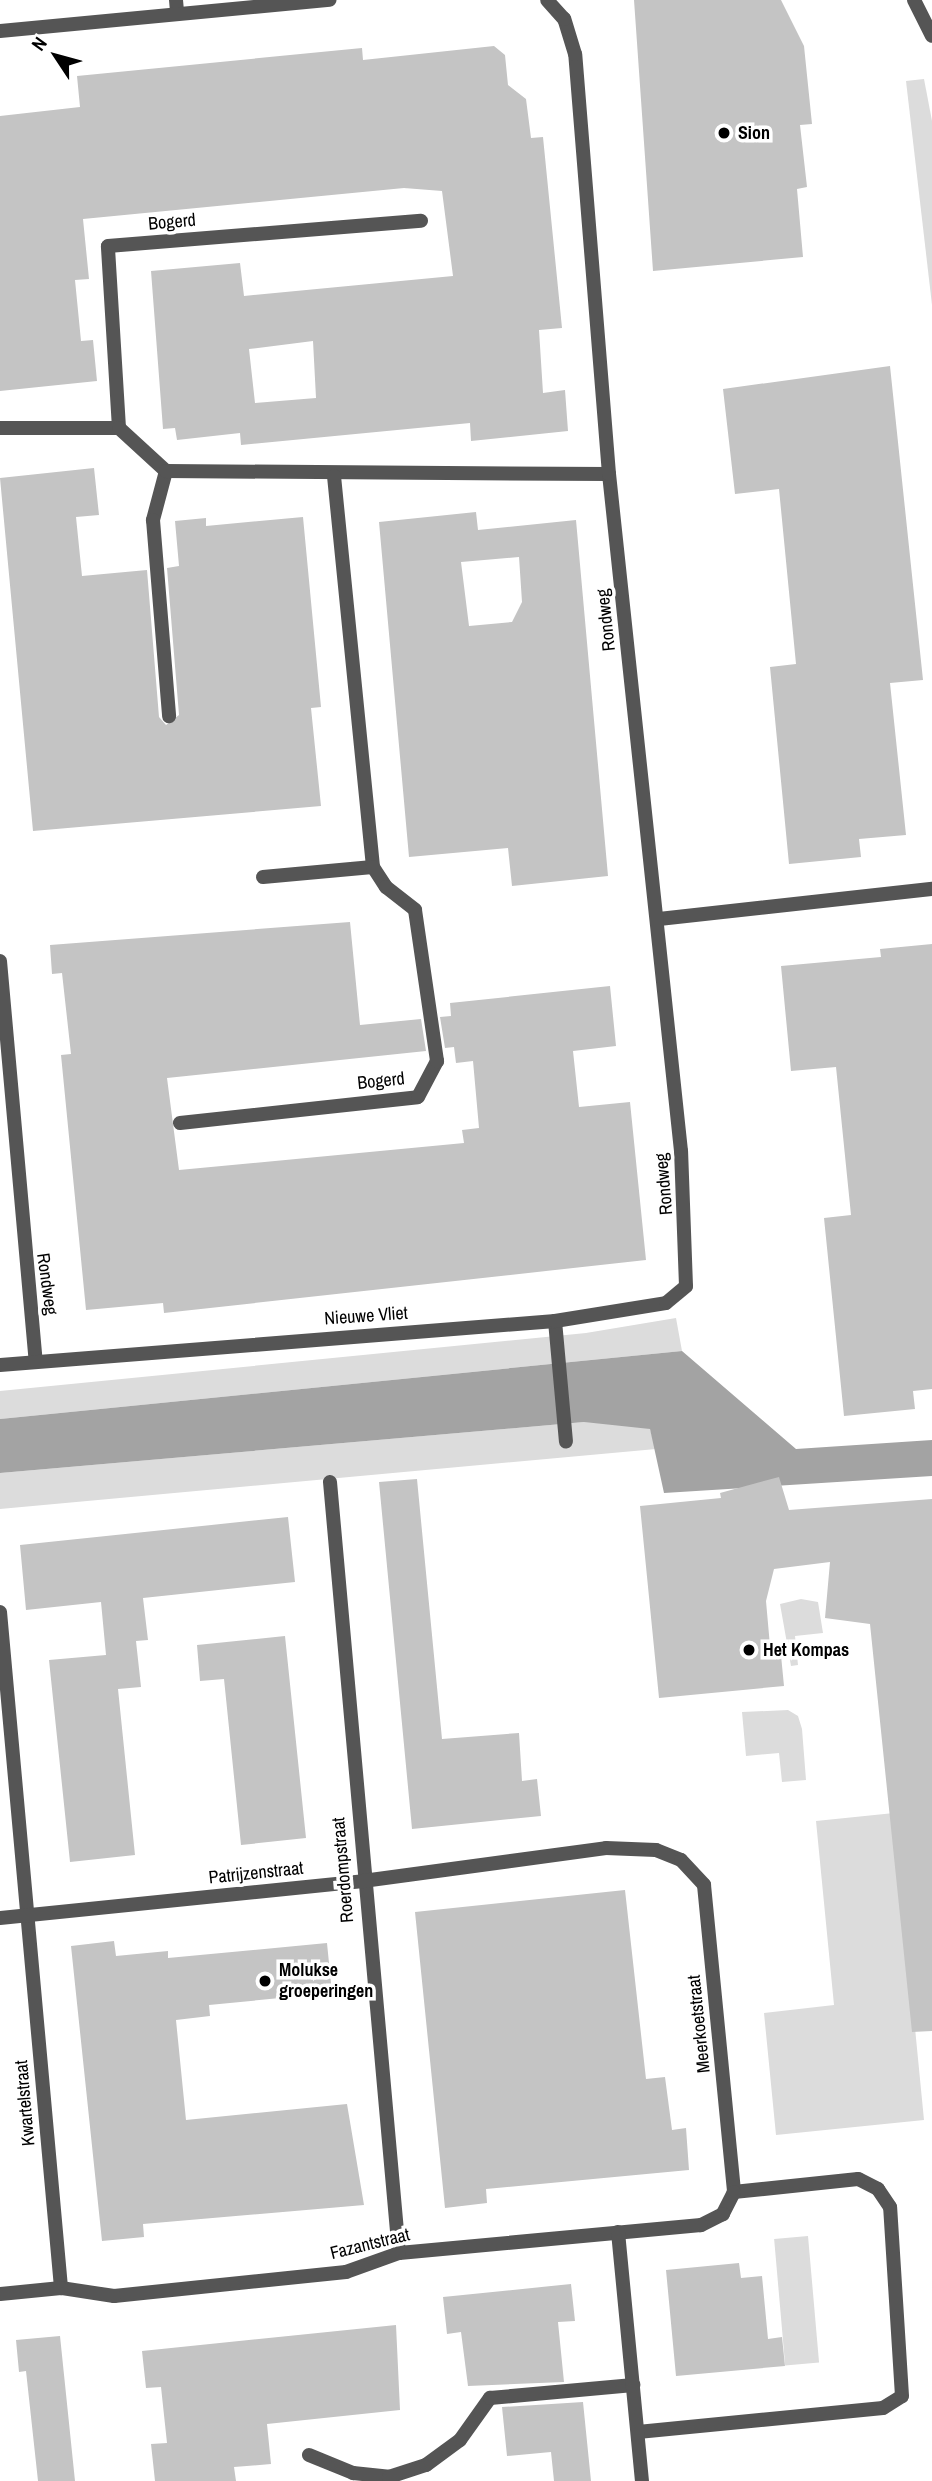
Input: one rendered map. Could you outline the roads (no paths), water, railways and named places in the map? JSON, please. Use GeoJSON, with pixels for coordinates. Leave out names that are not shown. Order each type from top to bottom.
{"type":"FeatureCollection","features":[{"type":"Feature","properties":{"kind":"street"},"geometry":{"type":"LineString","coordinates":[[0,31],[177,5],[330,0]]}},
{"type":"Feature","properties":{"kind":"street","name":"Rondweg"},"geometry":{"type":"LineString","coordinates":[[547,0],[564,19],[575,54],[610,474],[659,919],[688,1244]]}},
{"type":"Feature","properties":{"kind":"street"},"geometry":{"type":"LineString","coordinates":[[914,0],[932,36]]}},
{"type":"Feature","properties":{"kind":"street","name":"Bogerd"},"geometry":{"type":"LineString","coordinates":[[119,428],[108,246],[421,221]]}},
{"type":"Feature","properties":{"kind":"street"},"geometry":{"type":"LineString","coordinates":[[0,428],[119,428],[166,471],[334,476],[610,474]]}},
{"type":"Feature","properties":{"kind":"street"},"geometry":{"type":"LineString","coordinates":[[166,471],[153,520],[169,716]]}},
{"type":"Feature","properties":{"kind":"street"},"geometry":{"type":"LineString","coordinates":[[263,877],[373,867],[334,476]]}},
{"type":"Feature","properties":{"kind":"street","name":"Bogerd"},"geometry":{"type":"LineString","coordinates":[[180,1123],[418,1097],[437,1061],[415,910],[386,887],[373,867]]}},
{"type":"Feature","properties":{"kind":"street"},"geometry":{"type":"LineString","coordinates":[[659,919],[932,890]]}},
{"type":"Feature","properties":{"kind":"street","name":"Rondweg"},"geometry":{"type":"LineString","coordinates":[[0,961],[36,1361]]}},
{"type":"Feature","properties":{"kind":"street","name":"Nieuwe Vliet"},"geometry":{"type":"LineString","coordinates":[[0,1365],[555,1321],[666,1303],[687,1286],[688,1244]]}},
{"type":"Feature","properties":{"kind":"street"},"geometry":{"type":"LineString","coordinates":[[555,1321],[566,1441]]}},
{"type":"Feature","properties":{"kind":"street","name":"Roerdompstraat"},"geometry":{"type":"LineString","coordinates":[[330,1482],[363,1881],[399,2253]]}},
{"type":"Feature","properties":{"kind":"street","name":"Kwartelstraat"},"geometry":{"type":"LineString","coordinates":[[0,1612],[2,1662],[61,2288]]}},
{"type":"Feature","properties":{"kind":"street","name":"Patrijzenstraat"},"geometry":{"type":"LineString","coordinates":[[0,1918],[363,1881],[606,1848],[656,1850],[681,1860]]}},
{"type":"Feature","properties":{"kind":"street","name":"Meerkoetstraat"},"geometry":{"type":"LineString","coordinates":[[681,1860],[704,1885],[734,2192]]}},
{"type":"Feature","properties":{"kind":"street"},"geometry":{"type":"LineString","coordinates":[[638,2432],[883,2407],[902,2396],[906,2376],[890,2207],[878,2189],[858,2179],[734,2192]]}},
{"type":"Feature","properties":{"kind":"street","name":"Fazantstraat"},"geometry":{"type":"LineString","coordinates":[[0,2294],[61,2288],[114,2296],[346,2272],[399,2253],[702,2225],[723,2214],[734,2192]]}},
{"type":"Feature","properties":{"kind":"street"},"geometry":{"type":"LineString","coordinates":[[618,2232],[642,2481]]}},
{"type":"Feature","properties":{"kind":"street"},"geometry":{"type":"LineString","coordinates":[[309,2455],[353,2473],[389,2477],[426,2465],[460,2440],[490,2398],[634,2385]]}},
{"type":"Feature","properties":{"kind":"place","name":"Sion"},"geometry":{"type":"Point","coordinates":[724,133]}},
{"type":"Feature","properties":{"kind":"place","name":"Het Kompas"},"geometry":{"type":"Point","coordinates":[749,1650]}},
{"type":"Feature","properties":{"kind":"place","name":"Molukse groeperingen"},"geometry":{"type":"Point","coordinates":[265,1981]}}]}
